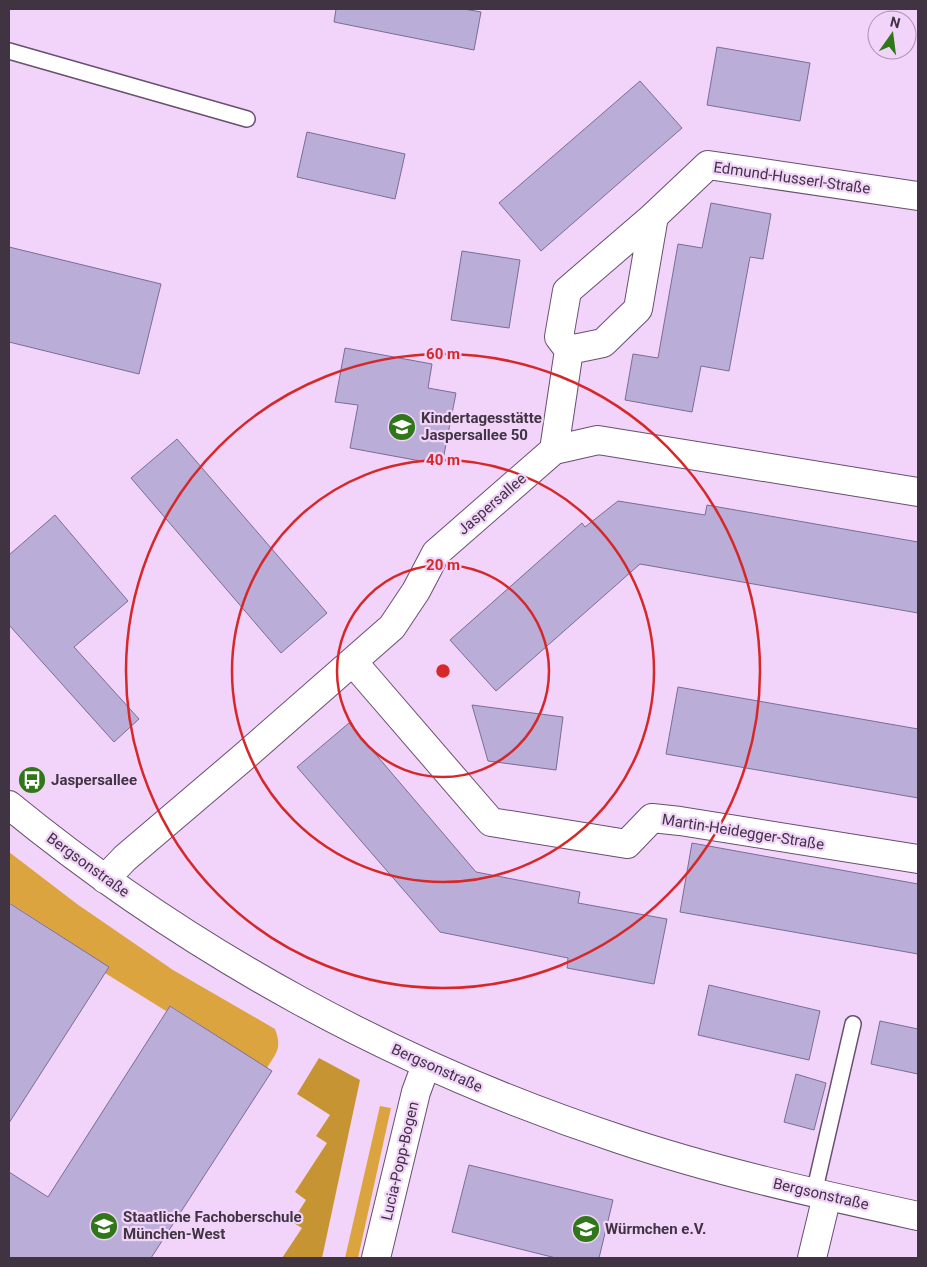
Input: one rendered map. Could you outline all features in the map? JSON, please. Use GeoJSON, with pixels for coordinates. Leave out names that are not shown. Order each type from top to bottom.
{"type":"FeatureCollection","features":[{"type":"Feature","properties":{"kind":"street","name":"Edmund-Husserl-Straße"},"geometry":{"type":"LineString","coordinates":[[569,350],[559,337],[567,291],[654,216],[708,165],[918,196]]}},
{"type":"Feature","properties":{"kind":"street"},"geometry":{"type":"LineString","coordinates":[[554,450],[569,350],[603,343],[638,308],[654,216]]}},
{"type":"Feature","properties":{"kind":"street","name":"Jaspersallee"},"geometry":{"type":"LineString","coordinates":[[105,879],[125,858],[392,627],[416,591],[436,553],[554,450],[598,440],[918,492]]}},
{"type":"Feature","properties":{"kind":"street","name":"Martin-Heidegger-Straße"},"geometry":{"type":"LineString","coordinates":[[353,662],[491,822],[627,844],[652,818],[918,859]]}},
{"type":"Feature","properties":{"kind":"street","name":"Bergsonstraße"},"geometry":{"type":"LineString","coordinates":[[9,805],[105,879],[205,946],[325,1016],[426,1064],[506,1098],[620,1140],[681,1159],[918,1216]]}},
{"type":"Feature","properties":{"kind":"street","name":"Lucia-Popp-Bogen"},"geometry":{"type":"LineString","coordinates":[[376,1258],[413,1106],[426,1064]]}},
{"type":"Feature","properties":{"kind":"street"},"geometry":{"type":"LineString","coordinates":[[812,1258],[821,1194]]}},
{"type":"Feature","properties":{"kind":"lane"},"geometry":{"type":"LineString","coordinates":[[9,51],[248,119]]}},
{"type":"Feature","properties":{"kind":"lane"},"geometry":{"type":"LineString","coordinates":[[821,1194],[853,1024]]}},
{"type":"Feature","properties":{"kind":"shaded area"},"geometry":{"type":"Polygon","coordinates":[[[9,852],[77,904],[173,970],[275,1029],[278,1041],[277,1050],[267,1068],[171,1006],[166,1011],[105,973],[109,967],[10,903],[9,905],[9,852]]]}},
{"type":"Feature","properties":{"kind":"shaded area"},"geometry":{"type":"Polygon","coordinates":[[[319,1058],[360,1080],[322,1258],[282,1258],[302,1228],[292,1222],[306,1200],[295,1192],[327,1143],[316,1136],[330,1115],[297,1094],[319,1058]]]}},
{"type":"Feature","properties":{"kind":"shaded area"},"geometry":{"type":"Polygon","coordinates":[[[380,1106],[391,1108],[358,1258],[345,1258],[380,1106]]]}},
{"type":"Feature","properties":{"kind":"building"},"geometry":{"type":"Polygon","coordinates":[[[336,9],[464,9],[481,12],[474,50],[334,22],[336,9]]]}},
{"type":"Feature","properties":{"kind":"building"},"geometry":{"type":"Polygon","coordinates":[[[717,47],[810,63],[800,121],[707,105],[717,47]]]}},
{"type":"Feature","properties":{"kind":"building"},"geometry":{"type":"Polygon","coordinates":[[[640,81],[682,128],[541,251],[499,203],[640,81]]]}},
{"type":"Feature","properties":{"kind":"building"},"geometry":{"type":"Polygon","coordinates":[[[307,132],[405,154],[395,199],[297,177],[307,132]]]}},
{"type":"Feature","properties":{"kind":"building"},"geometry":{"type":"Polygon","coordinates":[[[711,203],[771,214],[763,259],[750,257],[729,371],[701,366],[692,412],[625,400],[633,354],[658,358],[678,244],[702,248],[711,203]]]}},
{"type":"Feature","properties":{"kind":"building"},"geometry":{"type":"Polygon","coordinates":[[[9,247],[161,284],[139,374],[9,342],[9,247]]]}},
{"type":"Feature","properties":{"kind":"building"},"geometry":{"type":"Polygon","coordinates":[[[462,251],[520,260],[509,328],[451,320],[462,251]]]}},
{"type":"Feature","properties":{"kind":"building","name":"Kindertagesstätte Jaspersallee 50"},"geometry":{"type":"Polygon","coordinates":[[[345,348],[432,364],[428,388],[456,393],[442,465],[350,448],[358,405],[335,402],[345,348]]]}},
{"type":"Feature","properties":{"kind":"building"},"geometry":{"type":"Polygon","coordinates":[[[177,439],[327,613],[281,653],[131,478],[177,439]]]}},
{"type":"Feature","properties":{"kind":"building"},"geometry":{"type":"Polygon","coordinates":[[[618,501],[705,515],[707,505],[918,542],[918,613],[640,564],[496,691],[450,640],[582,523],[585,527],[618,501]]]}},
{"type":"Feature","properties":{"kind":"building"},"geometry":{"type":"Polygon","coordinates":[[[55,515],[128,601],[74,647],[139,719],[114,742],[9,625],[9,555],[55,515]]]}},
{"type":"Feature","properties":{"kind":"building"},"geometry":{"type":"Polygon","coordinates":[[[678,687],[918,729],[918,798],[666,754],[678,687]]]}},
{"type":"Feature","properties":{"kind":"building"},"geometry":{"type":"Polygon","coordinates":[[[472,705],[563,717],[556,770],[488,761],[472,705]]]}},
{"type":"Feature","properties":{"kind":"building"},"geometry":{"type":"Polygon","coordinates":[[[349,723],[476,872],[580,892],[578,903],[667,919],[654,984],[567,968],[568,958],[440,932],[297,767],[349,723]]]}},
{"type":"Feature","properties":{"kind":"building"},"geometry":{"type":"Polygon","coordinates":[[[692,843],[918,884],[918,954],[680,912],[692,843]]]}},
{"type":"Feature","properties":{"kind":"building"},"geometry":{"type":"Polygon","coordinates":[[[9,903],[109,967],[9,1123],[9,903]]]}},
{"type":"Feature","properties":{"kind":"building"},"geometry":{"type":"Polygon","coordinates":[[[709,985],[820,1011],[809,1060],[698,1035],[709,985]]]}},
{"type":"Feature","properties":{"kind":"building"},"geometry":{"type":"Polygon","coordinates":[[[170,1006],[272,1071],[151,1258],[9,1258],[9,1172],[48,1197],[170,1006]]]}},
{"type":"Feature","properties":{"kind":"building"},"geometry":{"type":"Polygon","coordinates":[[[880,1021],[918,1029],[918,1074],[871,1064],[880,1021]]]}},
{"type":"Feature","properties":{"kind":"building"},"geometry":{"type":"Polygon","coordinates":[[[796,1074],[826,1083],[814,1130],[784,1122],[796,1074]]]}},
{"type":"Feature","properties":{"kind":"building"},"geometry":{"type":"Polygon","coordinates":[[[469,1165],[613,1200],[599,1258],[556,1258],[452,1232],[469,1165]]]}},
{"type":"Feature","properties":{"kind":"place","name":"Kindertagesstätte Jaspersallee 50"},"geometry":{"type":"Point","coordinates":[402,427]}},
{"type":"Feature","properties":{"kind":"place","name":"Jaspersallee"},"geometry":{"type":"Point","coordinates":[32,780]}},
{"type":"Feature","properties":{"kind":"place","name":"Staatliche Fachoberschule München-West"},"geometry":{"type":"Point","coordinates":[104,1226]}},
{"type":"Feature","properties":{"kind":"place","name":"Würmchen e.V."},"geometry":{"type":"Point","coordinates":[586,1229]}}]}
